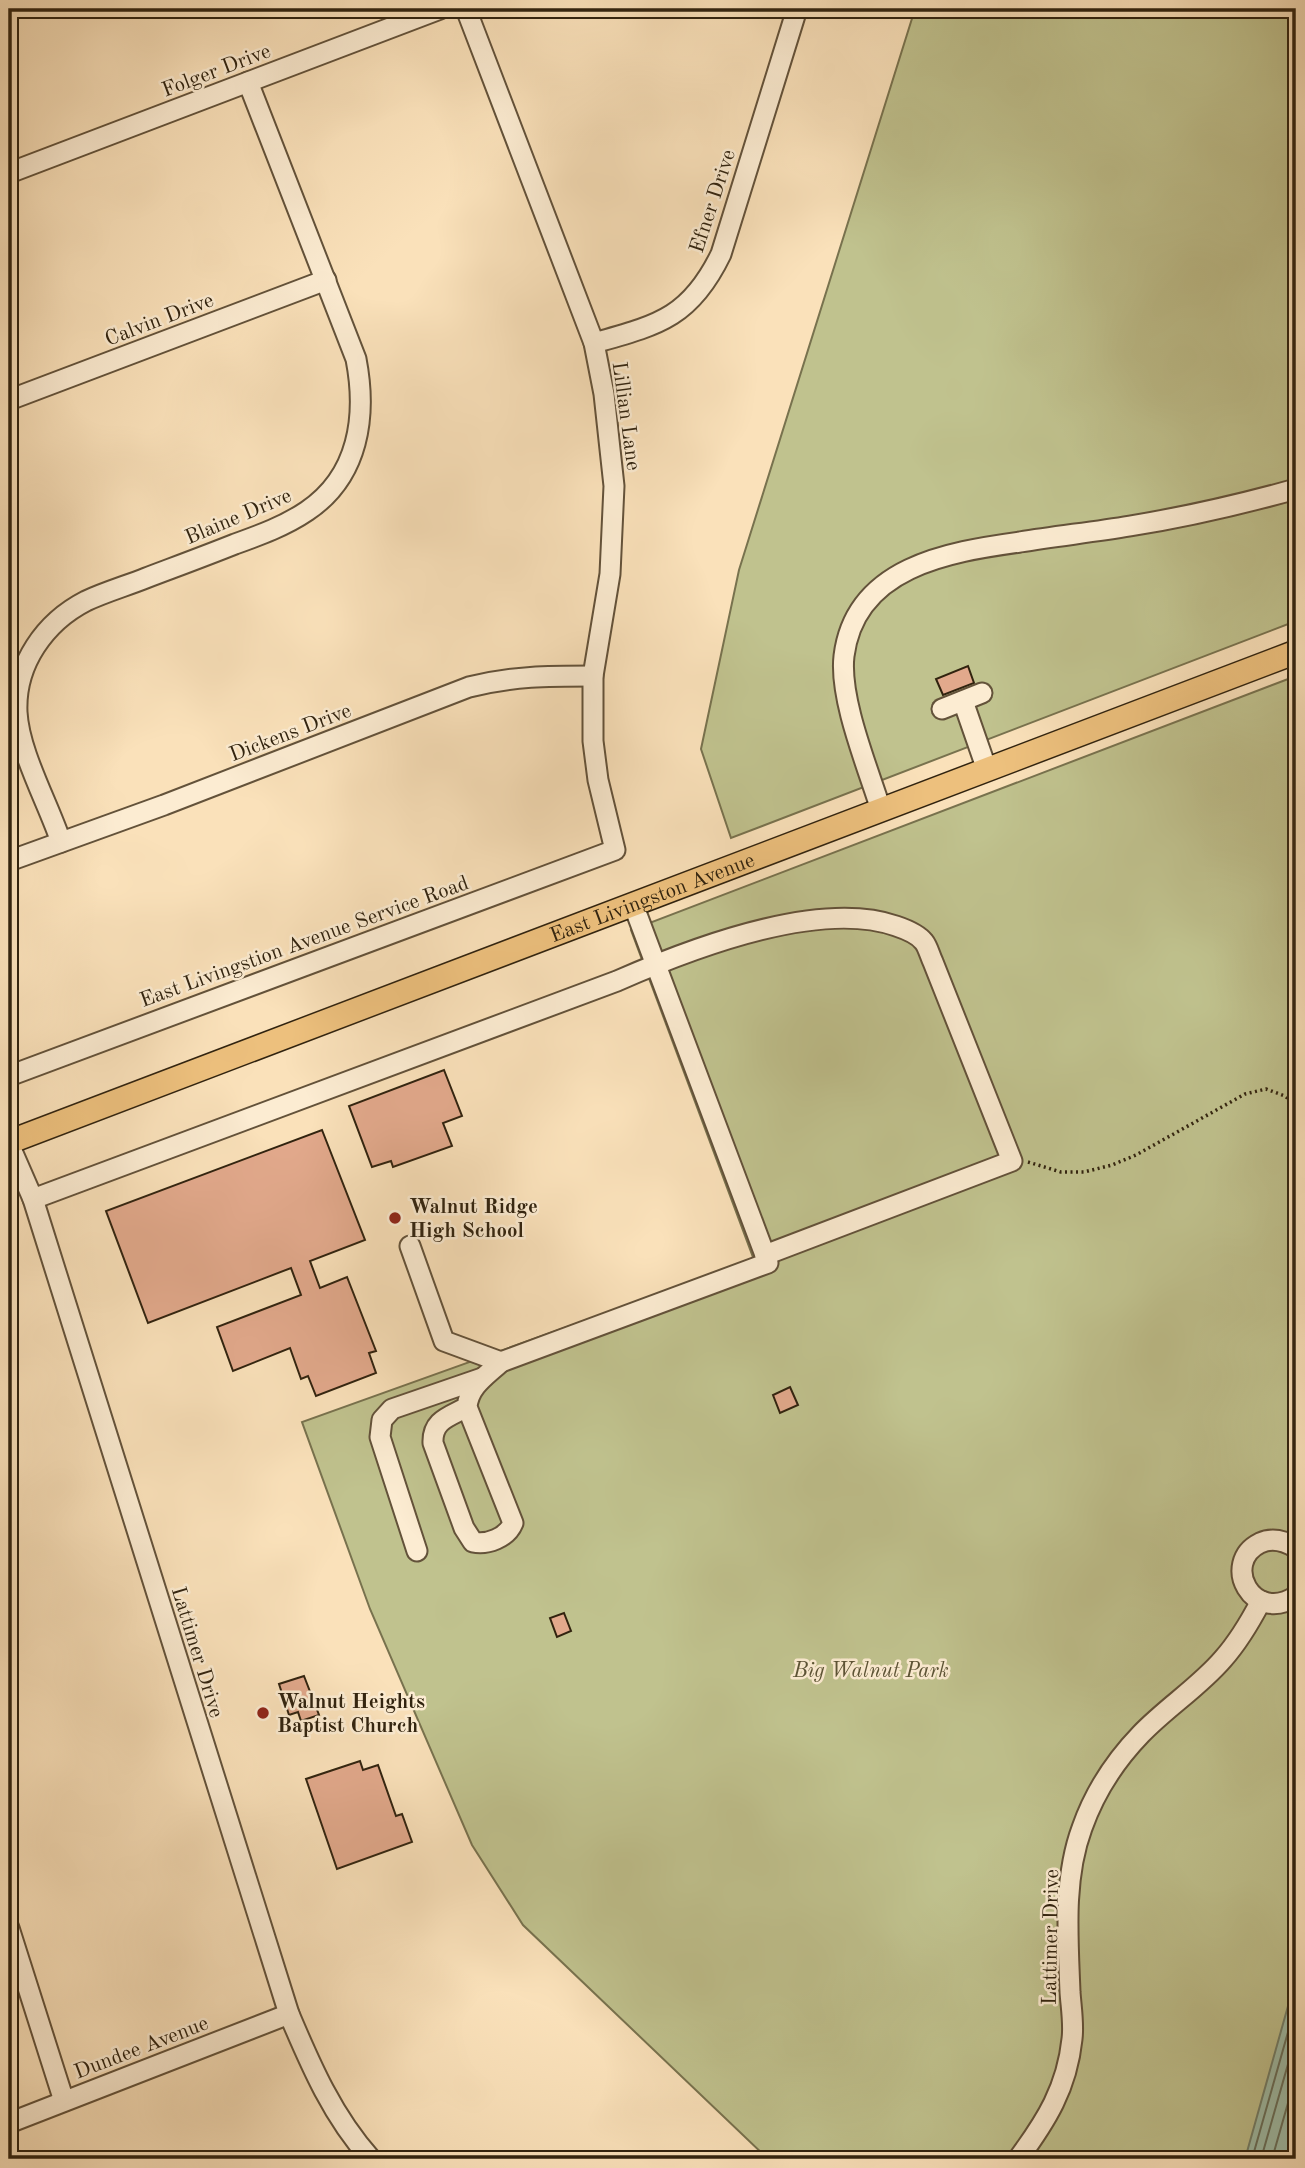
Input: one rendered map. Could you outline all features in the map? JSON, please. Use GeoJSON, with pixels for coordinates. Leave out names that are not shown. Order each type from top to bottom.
{"type":"FeatureCollection","features":[{"type":"Feature","properties":{"kind":"main road","name":"East Livingston Avenue"},"geometry":{"type":"LineString","coordinates":[[9,1143],[1296,653]]}},
{"type":"Feature","properties":{"kind":"street","name":"Folger Drive"},"geometry":{"type":"LineString","coordinates":[[9,173],[440,9]]}},
{"type":"Feature","properties":{"kind":"street","name":"Lillian Lane"},"geometry":{"type":"LineString","coordinates":[[467,9],[594,343],[604,394],[614,486],[610,575],[593,676],[593,741],[598,780],[615,850]]}},
{"type":"Feature","properties":{"kind":"street","name":"Efner Drive"},"geometry":{"type":"LineString","coordinates":[[594,343],[635,331],[668,317],[701,290],[721,254],[797,9]]}},
{"type":"Feature","properties":{"kind":"street","name":"Blaine Drive"},"geometry":{"type":"LineString","coordinates":[[61,842],[19,728],[18,696],[26,663],[34,647],[57,620],[88,600],[269,531],[309,510],[328,494],[341,476],[359,433],[362,411],[361,384],[356,359],[248,82]]}},
{"type":"Feature","properties":{"kind":"street","name":"Calvin Drive"},"geometry":{"type":"LineString","coordinates":[[9,400],[326,280]]}},
{"type":"Feature","properties":{"kind":"street"},"geometry":{"type":"LineString","coordinates":[[881,810],[845,694],[844,657],[847,643],[862,609],[898,575],[923,562],[974,548],[1131,526],[1296,489]]}},
{"type":"Feature","properties":{"kind":"street","name":"Dickens Drive"},"geometry":{"type":"LineString","coordinates":[[9,861],[469,687],[504,678],[593,676]]}},
{"type":"Feature","properties":{"kind":"street"},"geometry":{"type":"LineString","coordinates":[[942,709],[982,693]]}},
{"type":"Feature","properties":{"kind":"street"},"geometry":{"type":"LineString","coordinates":[[963,701],[987,770]]}},
{"type":"Feature","properties":{"kind":"street","name":"East Livingstion Avenue Service Road"},"geometry":{"type":"LineString","coordinates":[[9,1076],[615,850]]}},
{"type":"Feature","properties":{"kind":"street"},"geometry":{"type":"LineString","coordinates":[[467,1407],[439,1423],[433,1431],[433,1443],[464,1528],[472,1542],[482,1544],[500,1537],[510,1530],[513,1523],[467,1407],[468,1397],[484,1377],[501,1362],[768,1263],[633,904]]}},
{"type":"Feature","properties":{"kind":"street"},"geometry":{"type":"LineString","coordinates":[[33,1199],[617,981],[655,964],[776,925],[838,918],[881,921],[906,930],[924,941],[1012,1161],[765,1255]]}},
{"type":"Feature","properties":{"kind":"street","name":"Lattimer Drive"},"geometry":{"type":"LineString","coordinates":[[9,1143],[33,1199],[289,2014],[326,2097],[356,2143],[371,2159]]}},
{"type":"Feature","properties":{"kind":"street"},"geometry":{"type":"LineString","coordinates":[[410,1246],[444,1341],[501,1362]]}},
{"type":"Feature","properties":{"kind":"street"},"geometry":{"type":"LineString","coordinates":[[417,1551],[380,1437],[382,1420],[392,1409],[484,1377]]}},
{"type":"Feature","properties":{"kind":"street"},"geometry":{"type":"LineString","coordinates":[[1296,1548],[1287,1542],[1266,1541],[1248,1553],[1243,1562],[1244,1583],[1249,1592],[1261,1601],[1278,1604],[1296,1595]]}},
{"type":"Feature","properties":{"kind":"street","name":"Lattimer Drive"},"geometry":{"type":"LineString","coordinates":[[1018,2159],[1051,2112],[1062,2085],[1072,2039],[1069,1891],[1081,1830],[1097,1790],[1110,1769],[1142,1733],[1223,1660],[1243,1634],[1261,1601]]}},
{"type":"Feature","properties":{"kind":"street"},"geometry":{"type":"LineString","coordinates":[[9,1928],[64,2101]]}},
{"type":"Feature","properties":{"kind":"street","name":"Dundee Avenue"},"geometry":{"type":"LineString","coordinates":[[9,2123],[289,2014]]}},
{"type":"Feature","properties":{"kind":"path"},"geometry":{"type":"LineString","coordinates":[[1012,1161],[1035,1163],[1061,1172],[1084,1172],[1112,1166],[1136,1155],[1245,1094],[1266,1089],[1285,1096],[1296,1106]]}},
{"type":"Feature","properties":{"kind":"green space"},"geometry":{"type":"Polygon","coordinates":[[[915,9],[1296,9],[1296,621],[731,838],[701,749],[739,570],[915,9]]]}},
{"type":"Feature","properties":{"kind":"green space","name":"Big Walnut Park"},"geometry":{"type":"Polygon","coordinates":[[[1296,676],[1296,2159],[768,2159],[523,1925],[472,1845],[370,1609],[302,1422],[754,1260],[631,930],[1296,676]]]}},
{"type":"Feature","properties":{"kind":"water"},"geometry":{"type":"Polygon","coordinates":[[[1296,1974],[1296,2159],[1245,2159],[1290,1999],[1296,1974]]]}},
{"type":"Feature","properties":{"kind":"building"},"geometry":{"type":"Polygon","coordinates":[[[968,666],[974,683],[943,695],[936,679],[968,666]]]}},
{"type":"Feature","properties":{"kind":"building"},"geometry":{"type":"Polygon","coordinates":[[[444,1070],[462,1116],[443,1123],[452,1146],[393,1167],[391,1161],[372,1167],[349,1106],[444,1070]]]}},
{"type":"Feature","properties":{"kind":"building"},"geometry":{"type":"Polygon","coordinates":[[[322,1130],[365,1240],[310,1261],[320,1288],[347,1277],[376,1351],[369,1353],[376,1373],[316,1396],[308,1376],[301,1379],[290,1348],[233,1371],[217,1327],[301,1295],[291,1268],[148,1323],[106,1211],[322,1130]]]}},
{"type":"Feature","properties":{"kind":"building"},"geometry":{"type":"Polygon","coordinates":[[[790,1387],[798,1405],[780,1413],[773,1395],[790,1387]]]}},
{"type":"Feature","properties":{"kind":"building"},"geometry":{"type":"Polygon","coordinates":[[[564,1613],[571,1631],[557,1637],[550,1618],[564,1613]]]}},
{"type":"Feature","properties":{"kind":"building"},"geometry":{"type":"Polygon","coordinates":[[[304,1676],[319,1715],[301,1721],[298,1712],[289,1715],[279,1684],[304,1676]]]}},
{"type":"Feature","properties":{"kind":"building"},"geometry":{"type":"Polygon","coordinates":[[[360,1761],[363,1770],[378,1765],[396,1816],[402,1814],[412,1842],[337,1869],[306,1779],[360,1761]]]}},
{"type":"Feature","properties":{"kind":"place","name":"Walnut Ridge High School"},"geometry":{"type":"Point","coordinates":[395,1218]}},
{"type":"Feature","properties":{"kind":"place","name":"Walnut Heights Baptist Church"},"geometry":{"type":"Point","coordinates":[263,1713]}}]}
